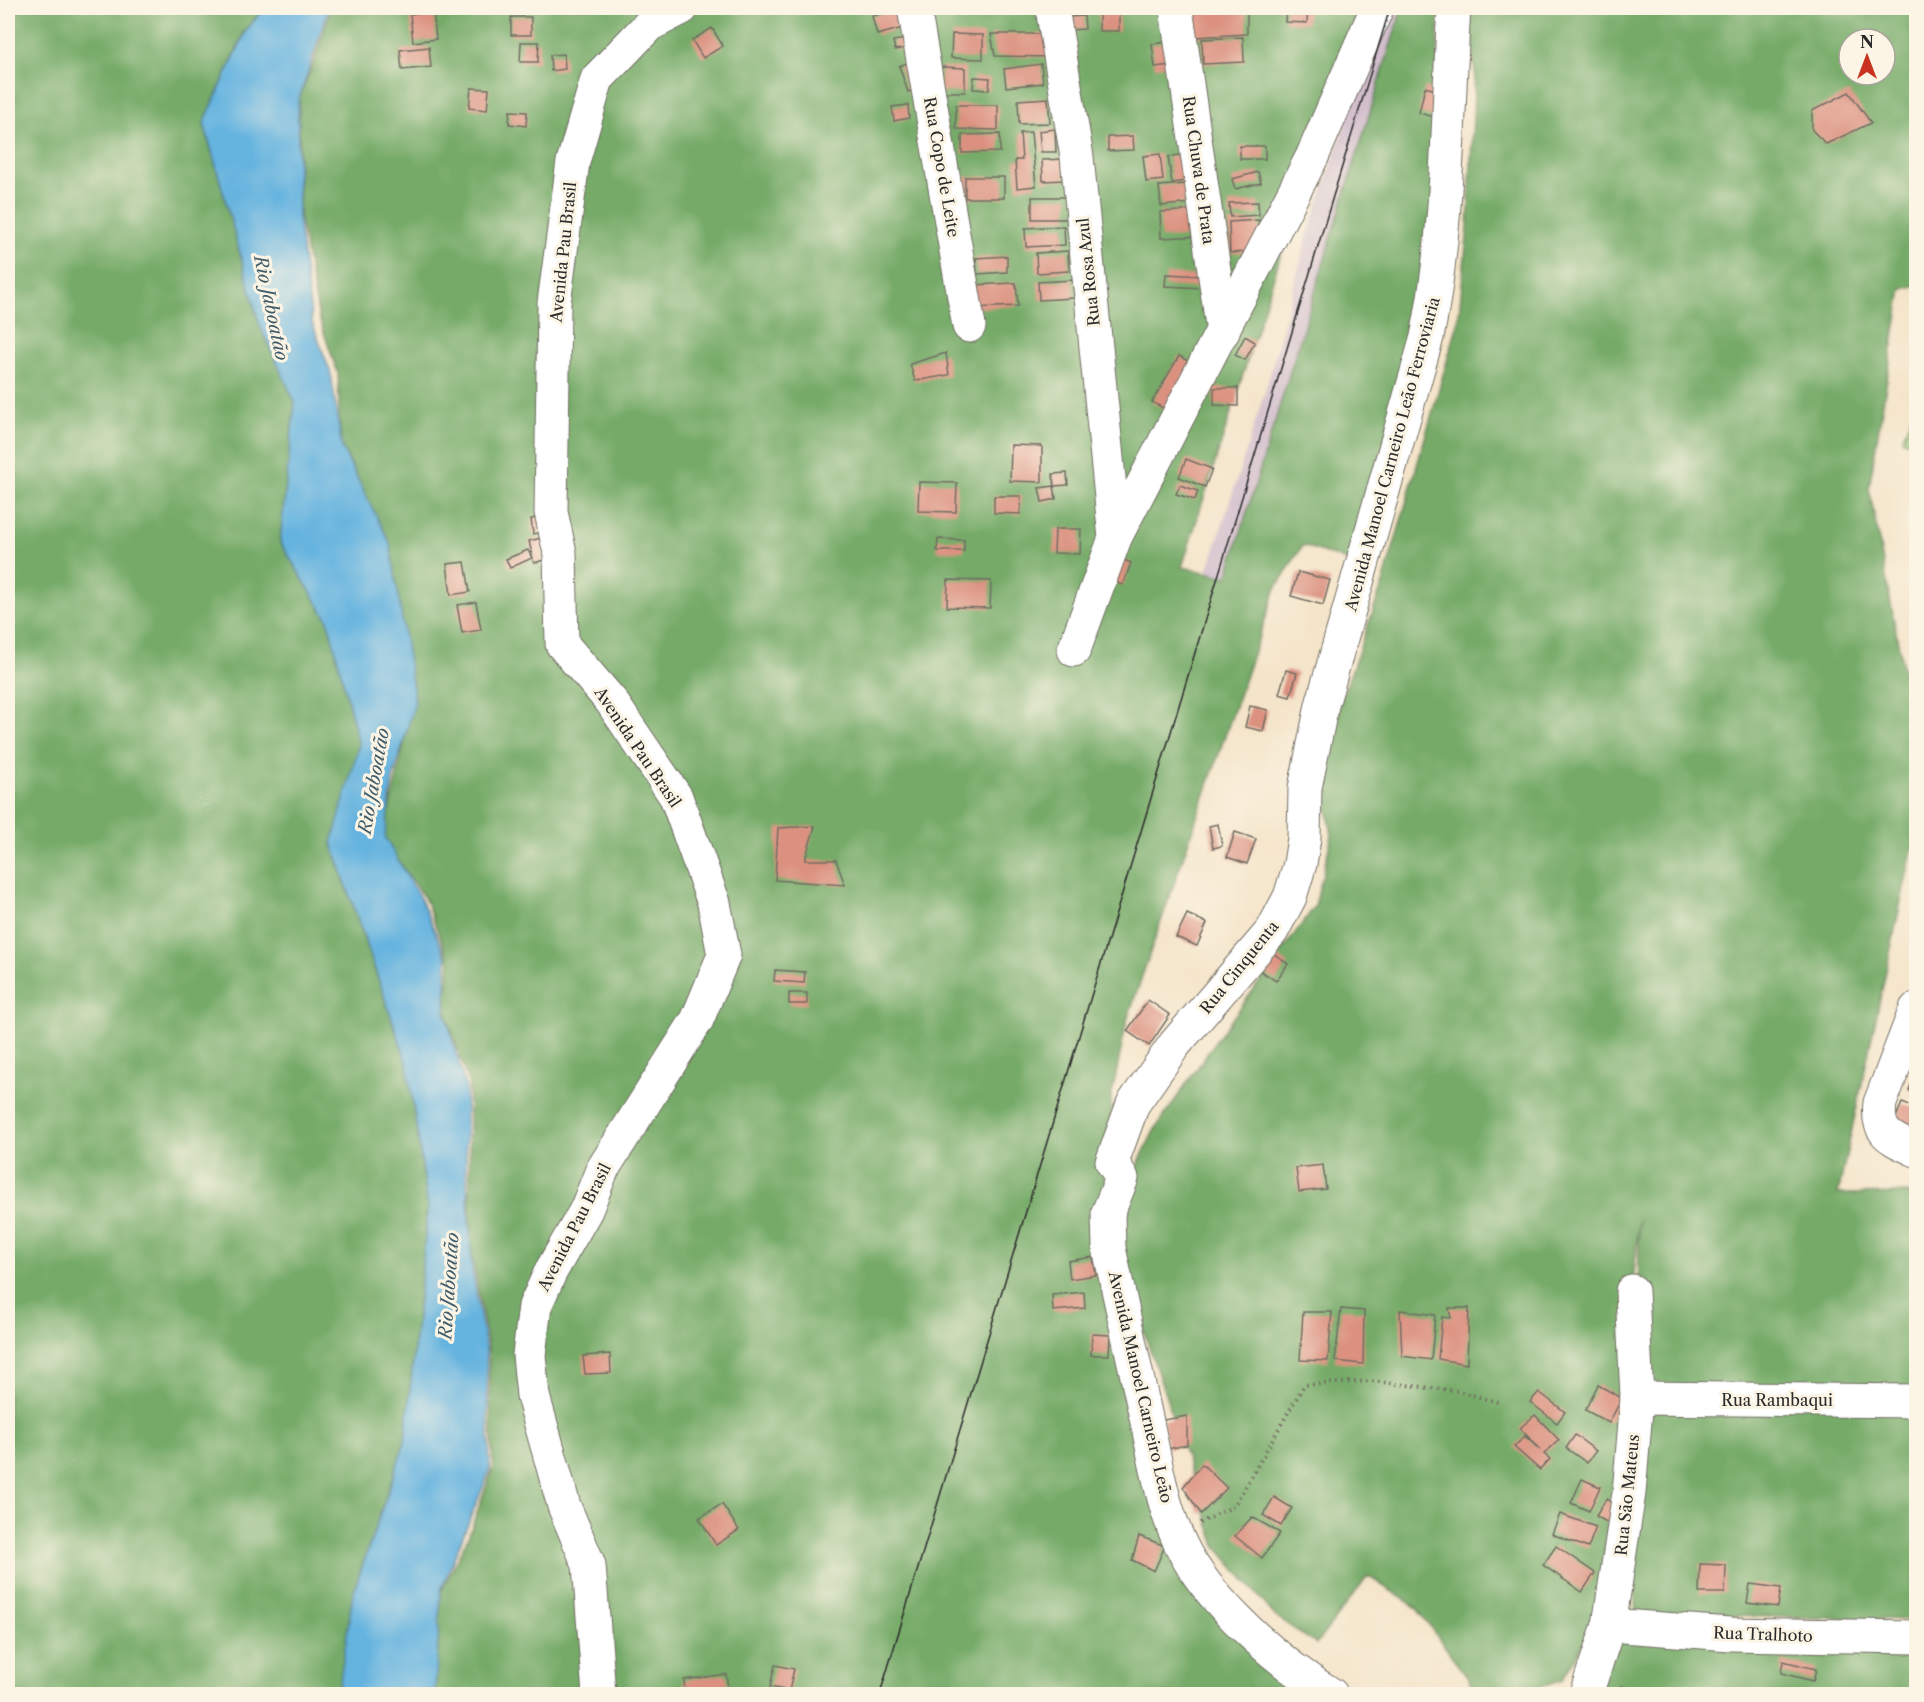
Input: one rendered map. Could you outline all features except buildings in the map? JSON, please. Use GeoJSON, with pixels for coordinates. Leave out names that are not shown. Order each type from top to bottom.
{"type":"FeatureCollection","features":[{"type":"Feature","properties":{"kind":"street","name":"Avenida Pau Brasil"},"geometry":{"type":"LineString","coordinates":[[599,1695],[589,1565],[564,1506],[533,1396],[529,1355],[535,1306],[551,1271],[586,1210],[602,1170],[697,1020],[724,955],[714,903],[676,797],[611,701],[562,644],[560,553],[551,512],[554,303],[573,162],[597,79],[648,25],[682,8]]}},
{"type":"Feature","properties":{"kind":"street","name":"Rua Copo de Leite"},"geometry":{"type":"LineString","coordinates":[[914,8],[969,326]]}},
{"type":"Feature","properties":{"kind":"street","name":"Rua Rosa Azul"},"geometry":{"type":"LineString","coordinates":[[1052,8],[1077,157],[1115,538]]}},
{"type":"Feature","properties":{"kind":"street","name":"Rua Chuva de Prata"},"geometry":{"type":"LineString","coordinates":[[1176,8],[1222,332]]}},
{"type":"Feature","properties":{"kind":"street"},"geometry":{"type":"LineString","coordinates":[[1074,650],[1115,538],[1312,157],[1377,8]]}},
{"type":"Feature","properties":{"kind":"street","name":"Avenida Manoel Carneiro Leão Ferroviaria"},"geometry":{"type":"LineString","coordinates":[[1305,788],[1322,705],[1427,337],[1437,288],[1442,241],[1454,8]]}},
{"type":"Feature","properties":{"kind":"street","name":"Rua Cinquenta"},"geometry":{"type":"LineString","coordinates":[[1124,1127],[1133,1104],[1175,1044],[1272,931],[1290,897],[1300,864],[1304,838],[1305,788]]}},
{"type":"Feature","properties":{"kind":"street"},"geometry":{"type":"LineString","coordinates":[[1917,1009],[1880,1103],[1878,1118],[1882,1129],[1889,1137],[1917,1150]]}},
{"type":"Feature","properties":{"kind":"street","name":"Avenida Manoel Carneiro Leão"},"geometry":{"type":"LineString","coordinates":[[1124,1127],[1112,1162],[1122,1178],[1107,1213],[1109,1248],[1162,1490],[1192,1564],[1231,1612],[1299,1676],[1331,1695]]}},
{"type":"Feature","properties":{"kind":"street","name":"Rua São Mateus"},"geometry":{"type":"LineString","coordinates":[[1586,1695],[1609,1625],[1629,1492],[1637,1398],[1632,1291]]}},
{"type":"Feature","properties":{"kind":"street","name":"Rua Rambaqui"},"geometry":{"type":"LineString","coordinates":[[1637,1398],[1917,1401]]}},
{"type":"Feature","properties":{"kind":"street","name":"Rua Tralhoto"},"geometry":{"type":"LineString","coordinates":[[1609,1625],[1730,1634],[1917,1637]]}},
{"type":"Feature","properties":{"kind":"path"},"geometry":{"type":"LineString","coordinates":[[1178,1533],[1234,1506],[1304,1385],[1371,1381],[1458,1391],[1501,1403]]}},
{"type":"Feature","properties":{"kind":"shaded area"},"geometry":{"type":"Polygon","coordinates":[[[1384,8],[1402,8],[1328,250],[1234,598],[871,1694],[1132,782],[1213,554],[1268,382],[1307,237],[1384,8]]]}},
{"type":"Feature","properties":{"kind":"green space"},"geometry":{"type":"Polygon","coordinates":[[[8,8],[264,8],[245,31],[204,123],[260,326],[295,402],[280,542],[328,620],[359,745],[332,844],[407,1063],[428,1207],[405,1442],[353,1593],[339,1694],[8,1694],[8,8]]]}},
{"type":"Feature","properties":{"kind":"green space"},"geometry":{"type":"Polygon","coordinates":[[[331,8],[1359,8],[1182,567],[1227,577],[1402,8],[1439,8],[1433,225],[1417,325],[1350,562],[1303,545],[1276,588],[1127,1020],[1111,1099],[1123,1394],[1151,1501],[1215,1617],[1338,1694],[431,1694],[441,1592],[468,1537],[493,1468],[488,1347],[470,1244],[469,1084],[445,1010],[450,962],[425,899],[383,839],[413,703],[390,546],[340,442],[338,374],[319,318],[299,214],[299,98],[331,8]]]}},
{"type":"Feature","properties":{"kind":"green space"},"geometry":{"type":"Polygon","coordinates":[[[1467,8],[1916,8],[1916,286],[1902,289],[1869,488],[1916,737],[1916,832],[1838,1194],[1916,1193],[1916,1620],[1635,1614],[1639,1219],[1612,1512],[1590,1631],[1563,1679],[1521,1694],[1474,1694],[1467,1677],[1416,1607],[1368,1576],[1316,1644],[1275,1616],[1216,1546],[1122,1267],[1130,1180],[1154,1131],[1213,1045],[1315,906],[1332,835],[1319,762],[1383,583],[1458,323],[1468,227],[1475,72],[1467,8]]]}},
{"type":"Feature","properties":{"kind":"green space"},"geometry":{"type":"Polygon","coordinates":[[[1916,405],[1916,445],[1902,439],[1916,405]]]}},
{"type":"Feature","properties":{"kind":"green space"},"geometry":{"type":"Polygon","coordinates":[[[1613,1631],[1916,1644],[1916,1694],[1594,1694],[1613,1631]]]}},
{"type":"Feature","properties":{"kind":"water","name":"Rio Jaboatão"},"geometry":{"type":"Polygon","coordinates":[[[264,8],[329,8],[298,102],[298,216],[312,322],[331,374],[342,448],[390,543],[415,702],[393,779],[385,837],[421,900],[447,959],[445,1011],[466,1088],[466,1163],[472,1268],[486,1348],[490,1470],[441,1590],[435,1694],[338,1694],[353,1593],[405,1442],[428,1207],[407,1063],[332,843],[359,745],[328,620],[280,542],[295,402],[260,326],[204,123],[246,31],[264,8]]]}},
{"type":"Feature","properties":{"kind":"tram line"},"geometry":{"type":"LineString","coordinates":[[880,1694],[1390,8]]}}]}
